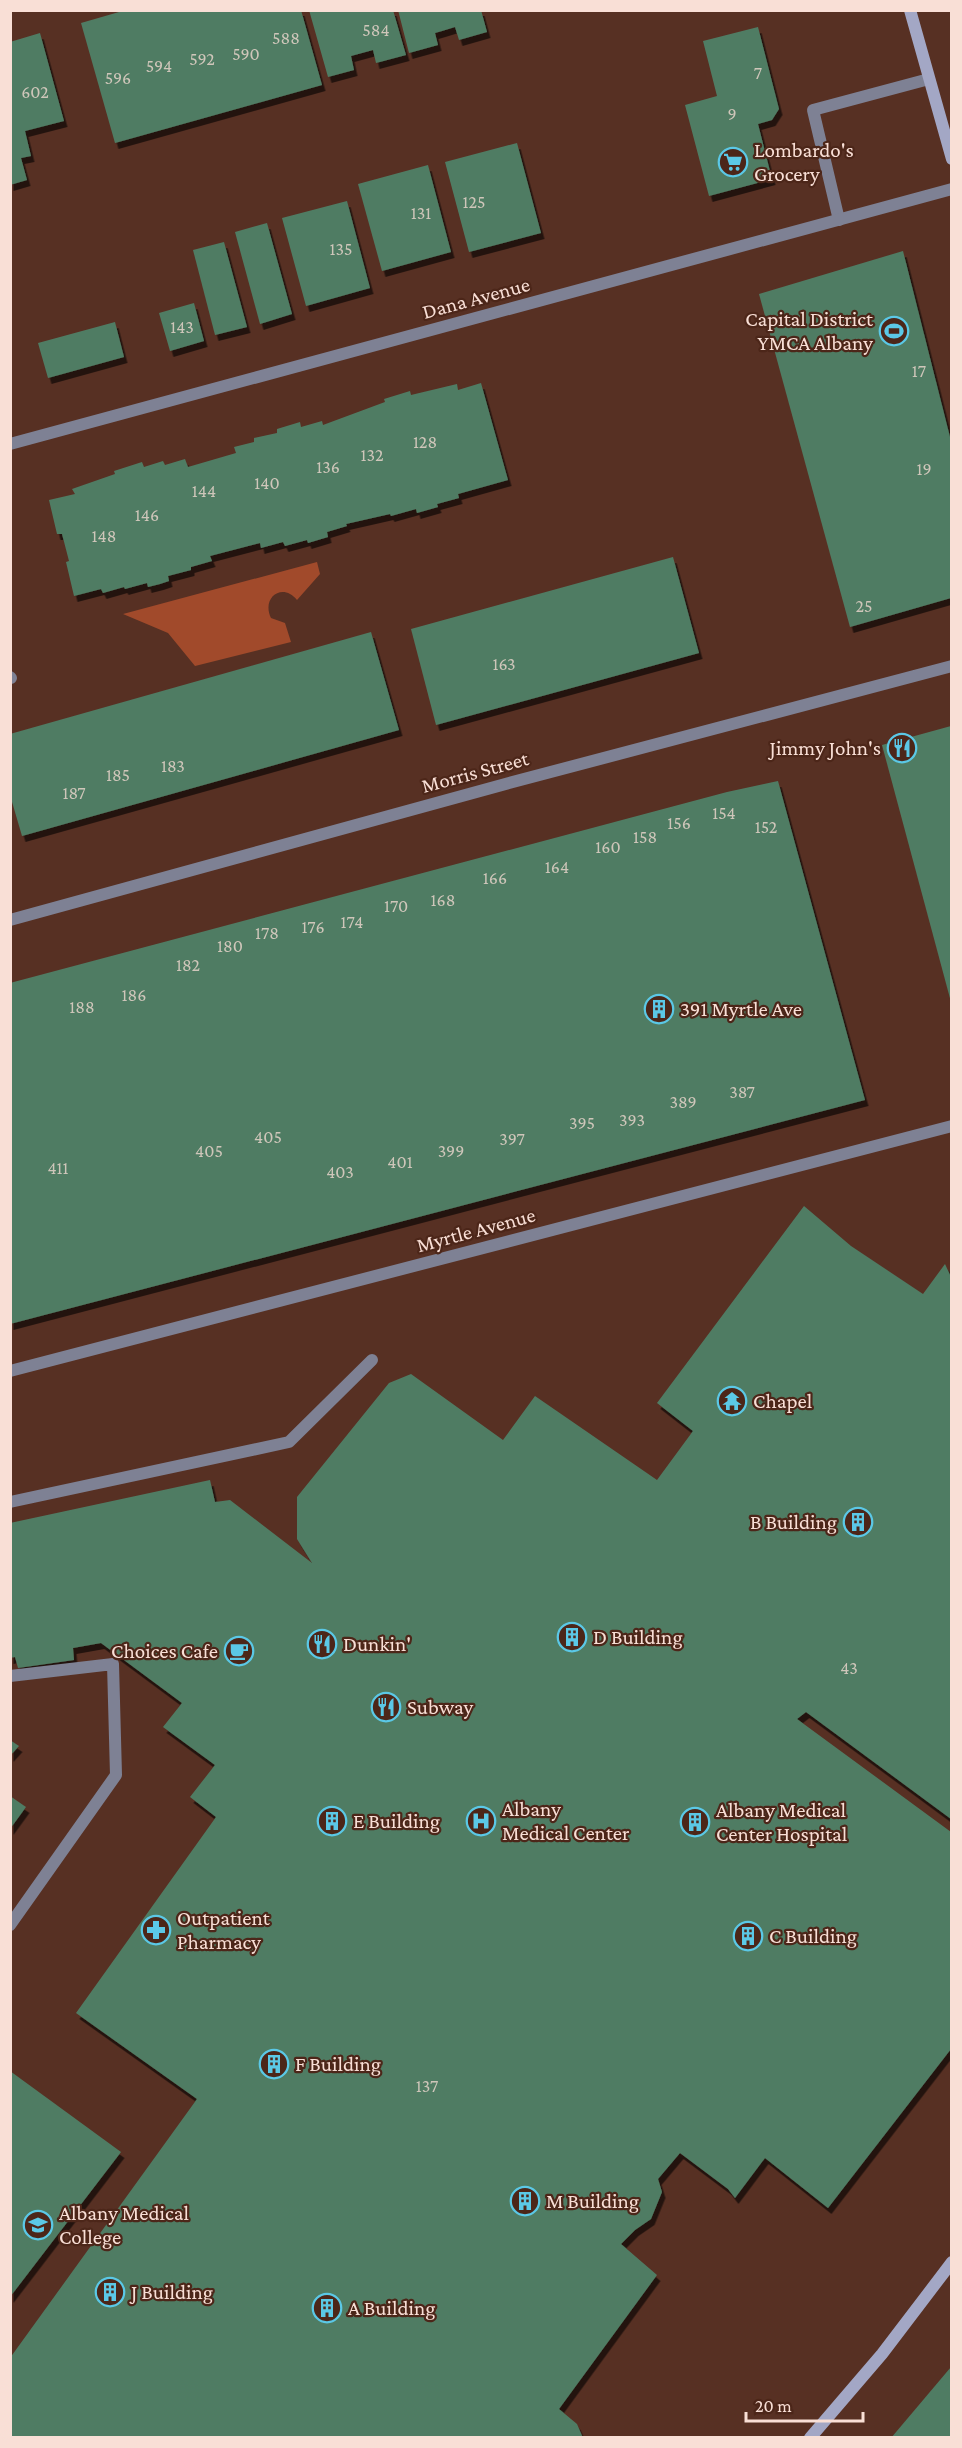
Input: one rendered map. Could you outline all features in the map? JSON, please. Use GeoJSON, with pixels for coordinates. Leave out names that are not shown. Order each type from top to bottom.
{"type":"FeatureCollection","features":[{"type":"Feature","properties":{"kind":"street"},"geometry":{"type":"LineString","coordinates":[[910,10],[951,159]]}},
{"type":"Feature","properties":{"kind":"street"},"geometry":{"type":"LineString","coordinates":[[839,220],[813,110],[929,79]]}},
{"type":"Feature","properties":{"kind":"street","name":"Dana Avenue"},"geometry":{"type":"LineString","coordinates":[[10,444],[951,189]]}},
{"type":"Feature","properties":{"kind":"street","name":"Morris Street"},"geometry":{"type":"LineString","coordinates":[[10,920],[509,783],[951,666]]}},
{"type":"Feature","properties":{"kind":"street","name":"Myrtle Avenue"},"geometry":{"type":"LineString","coordinates":[[10,1371],[951,1126]]}},
{"type":"Feature","properties":{"kind":"street"},"geometry":{"type":"LineString","coordinates":[[10,1503],[289,1443],[372,1360]]}},
{"type":"Feature","properties":{"kind":"street"},"geometry":{"type":"LineString","coordinates":[[10,1676],[113,1664],[116,1775],[10,1925]]}},
{"type":"Feature","properties":{"kind":"street"},"geometry":{"type":"LineString","coordinates":[[810,2438],[882,2354],[951,2262]]}},
{"type":"Feature","properties":{"kind":"shaded area"},"geometry":{"type":"Polygon","coordinates":[[[317,562],[320,574],[297,600],[286,592],[280,592],[271,598],[269,604],[271,618],[285,623],[291,642],[195,666],[168,633],[123,614],[317,562]]]}},
{"type":"Feature","properties":{"kind":"building"},"geometry":{"type":"Polygon","coordinates":[[[126,10],[301,10],[322,85],[115,143],[81,23],[126,10]]]}},
{"type":"Feature","properties":{"kind":"building"},"geometry":{"type":"Polygon","coordinates":[[[309,10],[393,10],[406,55],[376,63],[373,50],[351,56],[354,70],[328,77],[309,10]]]}},
{"type":"Feature","properties":{"kind":"building"},"geometry":{"type":"Polygon","coordinates":[[[398,10],[481,10],[487,32],[459,40],[455,27],[435,33],[438,45],[409,53],[398,10]]]}},
{"type":"Feature","properties":{"kind":"building"},"geometry":{"type":"Polygon","coordinates":[[[758,27],[779,109],[772,120],[758,124],[772,179],[709,196],[685,105],[717,96],[703,41],[758,27]]]}},
{"type":"Feature","properties":{"kind":"building"},"geometry":{"type":"Polygon","coordinates":[[[40,33],[64,121],[25,131],[31,156],[21,158],[27,180],[10,185],[10,42],[40,33]]]}},
{"type":"Feature","properties":{"kind":"building"},"geometry":{"type":"Polygon","coordinates":[[[517,143],[541,233],[469,252],[445,162],[517,143]]]}},
{"type":"Feature","properties":{"kind":"building"},"geometry":{"type":"Polygon","coordinates":[[[428,165],[451,252],[382,271],[358,184],[428,165]]]}},
{"type":"Feature","properties":{"kind":"building"},"geometry":{"type":"Polygon","coordinates":[[[347,201],[370,288],[306,306],[282,218],[347,201]]]}},
{"type":"Feature","properties":{"kind":"building"},"geometry":{"type":"Polygon","coordinates":[[[267,223],[292,314],[260,324],[235,232],[267,223]]]}},
{"type":"Feature","properties":{"kind":"building"},"geometry":{"type":"Polygon","coordinates":[[[224,242],[247,327],[215,335],[193,250],[224,242]]]}},
{"type":"Feature","properties":{"kind":"building"},"geometry":{"type":"Polygon","coordinates":[[[903,251],[951,441],[951,598],[850,627],[759,294],[903,251]]]}},
{"type":"Feature","properties":{"kind":"building"},"geometry":{"type":"Polygon","coordinates":[[[194,303],[204,341],[170,351],[159,313],[194,303]]]}},
{"type":"Feature","properties":{"kind":"building"},"geometry":{"type":"Polygon","coordinates":[[[115,322],[124,357],[48,378],[38,343],[115,322]]]}},
{"type":"Feature","properties":{"kind":"building"},"geometry":{"type":"Polygon","coordinates":[[[481,383],[508,480],[458,494],[459,498],[417,513],[416,509],[346,524],[347,526],[327,532],[328,537],[308,543],[307,540],[285,546],[283,542],[261,548],[260,543],[210,556],[212,561],[168,576],[169,581],[160,584],[148,587],[147,583],[103,593],[101,589],[74,596],[62,534],[57,534],[49,500],[75,494],[72,489],[142,462],[144,467],[163,461],[165,465],[185,459],[188,467],[236,453],[234,447],[254,442],[254,438],[277,433],[277,429],[300,422],[301,427],[322,421],[323,425],[385,402],[384,399],[410,391],[411,395],[457,384],[458,390],[481,383]]]}},
{"type":"Feature","properties":{"kind":"building"},"geometry":{"type":"Polygon","coordinates":[[[673,557],[699,653],[436,725],[411,629],[673,557]]]}},
{"type":"Feature","properties":{"kind":"building"},"geometry":{"type":"Polygon","coordinates":[[[371,632],[399,730],[22,836],[10,795],[10,734],[371,632]]]}},
{"type":"Feature","properties":{"kind":"building"},"geometry":{"type":"Polygon","coordinates":[[[951,726],[951,1002],[882,745],[951,726]]]}},
{"type":"Feature","properties":{"kind":"building"},"geometry":{"type":"Polygon","coordinates":[[[778,781],[865,1100],[10,1324],[10,983],[727,792],[778,781]]]}},
{"type":"Feature","properties":{"kind":"building","name":"Albany Medical Center"},"geometry":{"type":"Polygon","coordinates":[[[804,1206],[851,1246],[923,1294],[945,1264],[951,1277],[951,1819],[806,1712],[797,1719],[951,1832],[951,2049],[828,2208],[765,2158],[735,2198],[728,2189],[680,2153],[658,2179],[662,2192],[651,2219],[621,2244],[657,2275],[559,2409],[577,2424],[583,2438],[10,2438],[10,2358],[197,2099],[76,2013],[216,1817],[190,1797],[215,1765],[163,1727],[182,1703],[101,1643],[73,1648],[74,1660],[18,1668],[15,1657],[10,1658],[10,1523],[210,1480],[215,1502],[230,1500],[312,1563],[297,1539],[297,1497],[389,1383],[411,1374],[503,1440],[535,1396],[657,1480],[693,1431],[657,1403],[804,1206]]]}},
{"type":"Feature","properties":{"kind":"building"},"geometry":{"type":"Polygon","coordinates":[[[10,1740],[19,1746],[10,1756],[10,1740]]]}},
{"type":"Feature","properties":{"kind":"building"},"geometry":{"type":"Polygon","coordinates":[[[10,1796],[26,1807],[10,1829],[10,1796]]]}},
{"type":"Feature","properties":{"kind":"building","name":"Albany Medical College"},"geometry":{"type":"Polygon","coordinates":[[[10,2071],[121,2152],[10,2297],[10,2071]]]}},
{"type":"Feature","properties":{"kind":"building"},"geometry":{"type":"Polygon","coordinates":[[[951,2367],[951,2438],[891,2438],[951,2367]]]}},
{"type":"Feature","properties":{"kind":"place","name":"Lombardo's Grocery"},"geometry":{"type":"Point","coordinates":[733,162]}},
{"type":"Feature","properties":{"kind":"place","name":"Capital District YMCA Albany"},"geometry":{"type":"Point","coordinates":[894,331]}},
{"type":"Feature","properties":{"kind":"place","name":"Jimmy John's"},"geometry":{"type":"Point","coordinates":[902,748]}},
{"type":"Feature","properties":{"kind":"place","name":"391 Myrtle Ave"},"geometry":{"type":"Point","coordinates":[659,1009]}},
{"type":"Feature","properties":{"kind":"place","name":"Chapel"},"geometry":{"type":"Point","coordinates":[732,1401]}},
{"type":"Feature","properties":{"kind":"place","name":"B Building"},"geometry":{"type":"Point","coordinates":[858,1522]}},
{"type":"Feature","properties":{"kind":"place","name":"D Building"},"geometry":{"type":"Point","coordinates":[572,1637]}},
{"type":"Feature","properties":{"kind":"place","name":"Dunkin'"},"geometry":{"type":"Point","coordinates":[322,1644]}},
{"type":"Feature","properties":{"kind":"place","name":"Choices Cafe"},"geometry":{"type":"Point","coordinates":[239,1651]}},
{"type":"Feature","properties":{"kind":"place","name":"Subway"},"geometry":{"type":"Point","coordinates":[386,1707]}},
{"type":"Feature","properties":{"kind":"place","name":"E Building"},"geometry":{"type":"Point","coordinates":[332,1821]}},
{"type":"Feature","properties":{"kind":"place","name":"Albany Medical Center"},"geometry":{"type":"Point","coordinates":[481,1821]}},
{"type":"Feature","properties":{"kind":"place","name":"Albany Medical Center Hospital"},"geometry":{"type":"Point","coordinates":[695,1822]}},
{"type":"Feature","properties":{"kind":"place","name":"Outpatient Pharmacy"},"geometry":{"type":"Point","coordinates":[156,1930]}},
{"type":"Feature","properties":{"kind":"place","name":"C Building"},"geometry":{"type":"Point","coordinates":[748,1936]}},
{"type":"Feature","properties":{"kind":"place","name":"F Building"},"geometry":{"type":"Point","coordinates":[274,2064]}},
{"type":"Feature","properties":{"kind":"place","name":"M Building"},"geometry":{"type":"Point","coordinates":[525,2201]}},
{"type":"Feature","properties":{"kind":"place","name":"Albany Medical College"},"geometry":{"type":"Point","coordinates":[38,2225]}},
{"type":"Feature","properties":{"kind":"place","name":"J Building"},"geometry":{"type":"Point","coordinates":[110,2292]}},
{"type":"Feature","properties":{"kind":"place","name":"A Building"},"geometry":{"type":"Point","coordinates":[327,2308]}}]}
